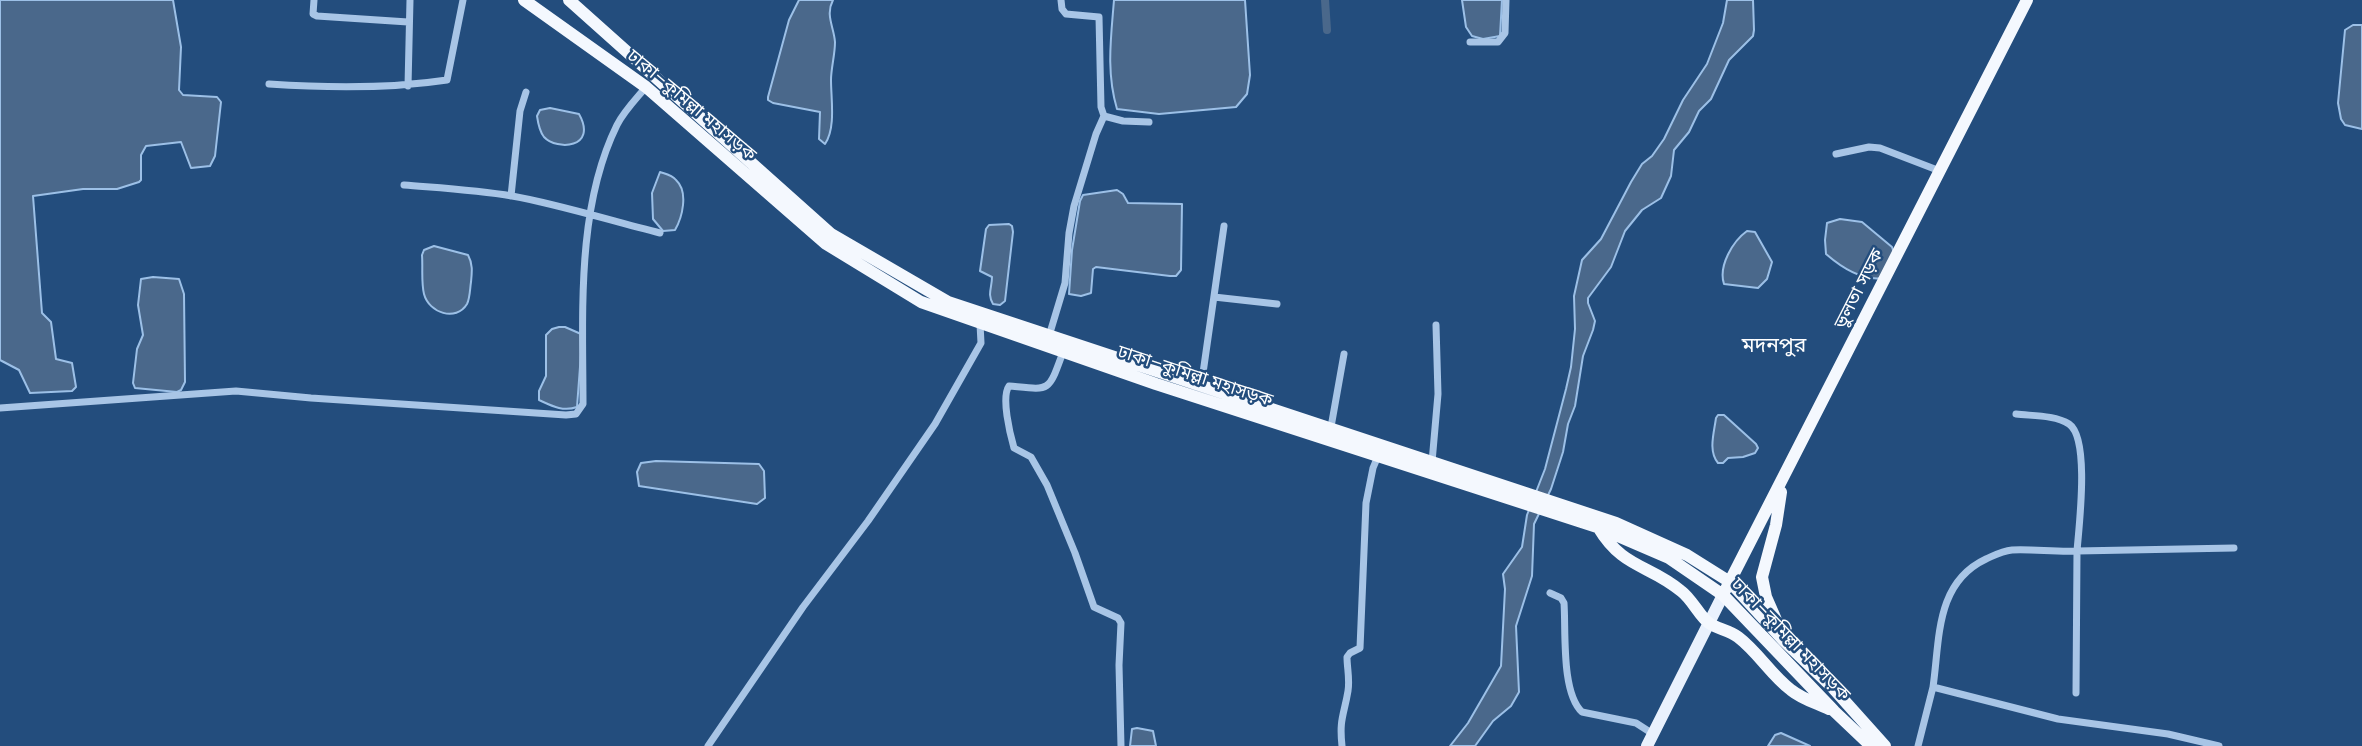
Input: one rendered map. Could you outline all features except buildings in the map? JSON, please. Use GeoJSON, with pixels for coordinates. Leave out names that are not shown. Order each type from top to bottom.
{"type":"FeatureCollection","features":[{"type":"Feature","properties":{"kind":"highway","name":"ঢাকা–কুমিল্লা মহাসড়ক"},"geometry":{"type":"LineString","coordinates":[[524,0],[646,87],[826,244],[921,302],[1378,456],[1616,523],[1687,555],[1727,588],[1833,688],[1885,746]]}},
{"type":"Feature","properties":{"kind":"highway","name":"ঢাকা–কুমিল্লা মহাসড়ক"},"geometry":{"type":"LineString","coordinates":[[569,0],[831,234],[948,302],[1201,387],[1332,427],[1512,494]]}},
{"type":"Feature","properties":{"kind":"highway","name":"ভুলতা সড়ক"},"geometry":{"type":"LineString","coordinates":[[1727,588],[2027,0]]}},
{"type":"Feature","properties":{"kind":"highway"},"geometry":{"type":"LineString","coordinates":[[1782,481],[1776,525],[1762,577],[1766,597],[1784,641]]}},
{"type":"Feature","properties":{"kind":"highway","name":"ঢাকা–কুমিল্লা মহাসড়ক"},"geometry":{"type":"LineString","coordinates":[[1552,507],[1669,558],[1727,588],[1834,711],[1871,746]]}},
{"type":"Feature","properties":{"kind":"highway"},"geometry":{"type":"LineString","coordinates":[[1597,527],[1607,543],[1621,556],[1679,589],[1708,623],[1728,630],[1740,639],[1789,689],[1834,711]]}},
{"type":"Feature","properties":{"kind":"main road"},"geometry":{"type":"LineString","coordinates":[[1650,740],[1727,588]]}},
{"type":"Feature","properties":{"kind":"street"},"geometry":{"type":"LineString","coordinates":[[313,0],[313,14],[317,16],[408,22]]}},
{"type":"Feature","properties":{"kind":"street"},"geometry":{"type":"LineString","coordinates":[[408,86],[410,0]]}},
{"type":"Feature","properties":{"kind":"street"},"geometry":{"type":"LineString","coordinates":[[269,84],[313,87],[408,86],[447,80],[463,0]]}},
{"type":"Feature","properties":{"kind":"street"},"geometry":{"type":"LineString","coordinates":[[1049,336],[1065,283],[1072,213],[1104,116],[1101,107],[1099,17],[1066,14],[1061,0]]}},
{"type":"Feature","properties":{"kind":"street"},"geometry":{"type":"LineString","coordinates":[[1470,42],[1499,41],[1505,33],[1506,0]]}},
{"type":"Feature","properties":{"kind":"street"},"geometry":{"type":"LineString","coordinates":[[0,408],[236,390],[311,398],[576,414],[583,404],[583,285],[591,215],[601,167],[618,123],[646,87]]}},
{"type":"Feature","properties":{"kind":"street"},"geometry":{"type":"LineString","coordinates":[[511,196],[520,111],[526,92]]}},
{"type":"Feature","properties":{"kind":"street"},"geometry":{"type":"LineString","coordinates":[[1104,116],[1123,121],[1149,122]]}},
{"type":"Feature","properties":{"kind":"street"},"geometry":{"type":"LineString","coordinates":[[1836,154],[1869,146],[1940,171]]}},
{"type":"Feature","properties":{"kind":"street"},"geometry":{"type":"LineString","coordinates":[[404,185],[511,196],[575,209],[660,233]]}},
{"type":"Feature","properties":{"kind":"street"},"geometry":{"type":"LineString","coordinates":[[1201,387],[1224,226]]}},
{"type":"Feature","properties":{"kind":"street"},"geometry":{"type":"LineString","coordinates":[[1214,297],[1277,304]]}},
{"type":"Feature","properties":{"kind":"street"},"geometry":{"type":"LineString","coordinates":[[708,746],[803,607],[868,521],[935,424],[981,344],[980,324]]}},
{"type":"Feature","properties":{"kind":"street"},"geometry":{"type":"LineString","coordinates":[[1432,462],[1438,394],[1436,325]]}},
{"type":"Feature","properties":{"kind":"street"},"geometry":{"type":"LineString","coordinates":[[1063,352],[1048,386],[1043,389],[1009,386],[1005,391],[1005,404],[1014,448],[1031,457],[1047,485],[1071,541],[1094,607],[1118,618],[1121,623],[1121,746]]}},
{"type":"Feature","properties":{"kind":"street"},"geometry":{"type":"LineString","coordinates":[[1332,427],[1344,354]]}},
{"type":"Feature","properties":{"kind":"street"},"geometry":{"type":"LineString","coordinates":[[2016,414],[2061,420],[2077,431],[2081,444],[2076,693]]}},
{"type":"Feature","properties":{"kind":"street"},"geometry":{"type":"LineString","coordinates":[[1342,746],[1340,728],[1348,691],[1348,657],[1360,648],[1365,515],[1373,468],[1378,456]]}},
{"type":"Feature","properties":{"kind":"street"},"geometry":{"type":"LineString","coordinates":[[1917,746],[1933,687],[1943,611],[1949,593],[1972,566],[2001,552],[2013,550],[2234,548]]}},
{"type":"Feature","properties":{"kind":"street"},"geometry":{"type":"LineString","coordinates":[[1550,593],[1561,598],[1564,603],[1568,676],[1577,707],[1582,712],[1636,723],[1650,740]]}},
{"type":"Feature","properties":{"kind":"street"},"geometry":{"type":"LineString","coordinates":[[1933,687],[2058,719],[2168,734],[2219,746]]}},
{"type":"Feature","properties":{"kind":"water"},"geometry":{"type":"Polygon","coordinates":[[[0,0],[173,0],[181,47],[179,90],[183,95],[217,97],[221,102],[215,156],[210,166],[191,168],[181,142],[146,146],[141,155],[139,182],[117,189],[83,189],[33,196],[42,313],[51,322],[56,359],[72,363],[76,387],[72,391],[30,393],[19,370],[0,360],[0,0]]]}},
{"type":"Feature","properties":{"kind":"water"},"geometry":{"type":"Polygon","coordinates":[[[799,0],[833,0],[830,11],[835,42],[831,75],[832,122],[825,144],[819,139],[820,112],[768,100],[789,20],[799,0]]]}},
{"type":"Feature","properties":{"kind":"water"},"geometry":{"type":"Polygon","coordinates":[[[1114,0],[1245,0],[1250,75],[1247,94],[1236,107],[1159,114],[1117,109],[1110,68],[1114,0]]]}},
{"type":"Feature","properties":{"kind":"water"},"geometry":{"type":"Polygon","coordinates":[[[1462,0],[1502,0],[1500,36],[1483,39],[1472,36],[1466,27],[1462,0]]]}},
{"type":"Feature","properties":{"kind":"water"},"geometry":{"type":"Polygon","coordinates":[[[1727,0],[1753,0],[1753,36],[1729,60],[1711,99],[1699,111],[1689,132],[1674,150],[1671,176],[1661,198],[1642,210],[1625,231],[1611,267],[1588,298],[1595,321],[1583,356],[1575,406],[1568,424],[1563,452],[1551,489],[1534,524],[1532,576],[1516,626],[1519,692],[1511,706],[1493,721],[1475,746],[1450,746],[1468,723],[1501,666],[1505,589],[1503,574],[1522,547],[1527,515],[1545,469],[1566,389],[1575,329],[1574,296],[1582,260],[1601,239],[1631,182],[1642,164],[1652,156],[1664,139],[1683,100],[1707,64],[1723,23],[1727,0]]]}},
{"type":"Feature","properties":{"kind":"water"},"geometry":{"type":"Polygon","coordinates":[[[2353,25],[2362,25],[2362,129],[2345,125],[2338,103],[2345,30],[2353,25]]]}},
{"type":"Feature","properties":{"kind":"water"},"geometry":{"type":"Polygon","coordinates":[[[550,108],[579,114],[583,125],[580,140],[566,145],[544,137],[537,116],[540,110],[550,108]]]}},
{"type":"Feature","properties":{"kind":"water"},"geometry":{"type":"Polygon","coordinates":[[[660,172],[674,178],[682,191],[682,212],[675,230],[663,231],[653,219],[652,193],[660,172]]]}},
{"type":"Feature","properties":{"kind":"water"},"geometry":{"type":"Polygon","coordinates":[[[1117,190],[1128,203],[1182,204],[1181,270],[1176,276],[1170,276],[1096,267],[1093,269],[1091,293],[1081,296],[1069,294],[1072,250],[1080,201],[1083,195],[1117,190]]]}},
{"type":"Feature","properties":{"kind":"water"},"geometry":{"type":"Polygon","coordinates":[[[1840,219],[1862,222],[1892,247],[1894,253],[1883,278],[1860,275],[1826,254],[1827,223],[1840,219]]]}},
{"type":"Feature","properties":{"kind":"water"},"geometry":{"type":"Polygon","coordinates":[[[1009,224],[1013,232],[1005,301],[1000,305],[993,304],[990,294],[992,277],[980,271],[986,229],[989,225],[1009,224]]]}},
{"type":"Feature","properties":{"kind":"water"},"geometry":{"type":"Polygon","coordinates":[[[1747,231],[1755,232],[1772,262],[1767,279],[1758,288],[1724,284],[1723,270],[1728,254],[1747,231]]]}},
{"type":"Feature","properties":{"kind":"water"},"geometry":{"type":"Polygon","coordinates":[[[434,246],[468,255],[471,262],[468,302],[456,313],[437,310],[431,306],[424,294],[422,255],[424,250],[434,246]]]}},
{"type":"Feature","properties":{"kind":"water"},"geometry":{"type":"Polygon","coordinates":[[[141,279],[179,279],[184,294],[185,382],[177,392],[135,388],[133,383],[137,349],[143,335],[138,305],[141,279]]]}},
{"type":"Feature","properties":{"kind":"water"},"geometry":{"type":"Polygon","coordinates":[[[559,327],[581,334],[582,340],[577,407],[567,409],[539,400],[539,391],[546,376],[546,335],[559,327]]]}},
{"type":"Feature","properties":{"kind":"water"},"geometry":{"type":"Polygon","coordinates":[[[1718,415],[1724,415],[1756,444],[1758,448],[1755,453],[1728,458],[1723,463],[1718,463],[1712,447],[1718,415]]]}},
{"type":"Feature","properties":{"kind":"water"},"geometry":{"type":"Polygon","coordinates":[[[656,461],[759,464],[764,471],[765,498],[757,504],[639,486],[637,472],[641,463],[656,461]]]}},
{"type":"Feature","properties":{"kind":"water"},"geometry":{"type":"Polygon","coordinates":[[[1132,729],[1153,731],[1156,746],[1130,746],[1132,729]]]}},
{"type":"Feature","properties":{"kind":"water"},"geometry":{"type":"Polygon","coordinates":[[[1781,733],[1810,746],[1768,746],[1775,735],[1781,733]]]}},
{"type":"Feature","properties":{"kind":"waterway"},"geometry":{"type":"LineString","coordinates":[[1325,0],[1327,30]]}},
{"type":"Feature","properties":{"kind":"district","name":"মদনপুর"},"geometry":{"type":"Point","coordinates":[1774,347]}}]}
